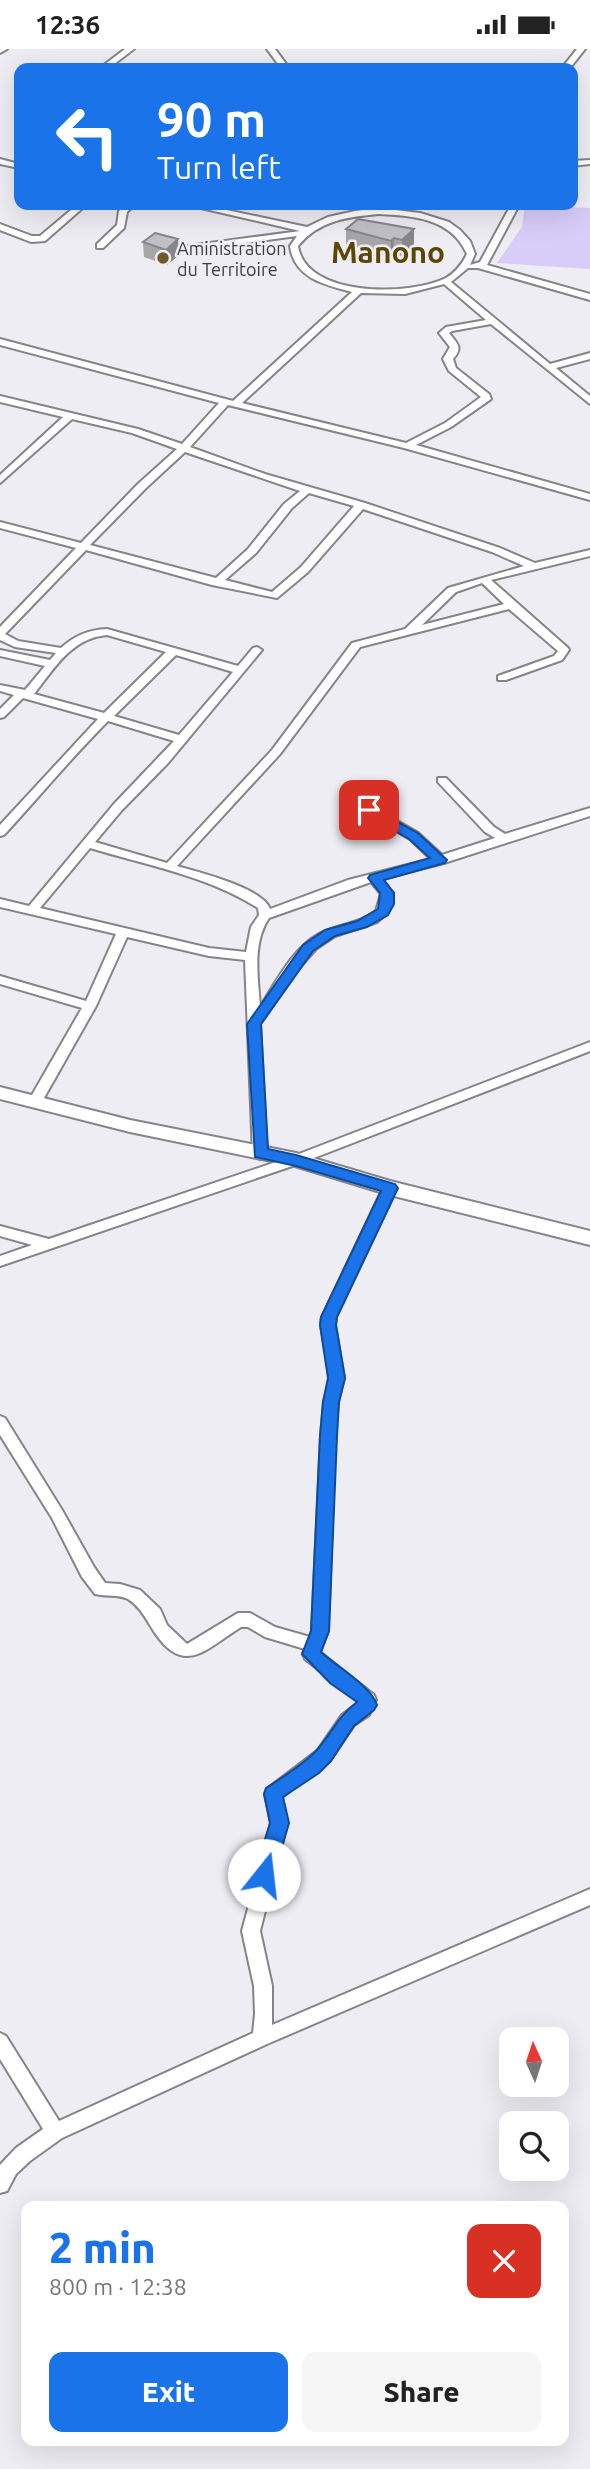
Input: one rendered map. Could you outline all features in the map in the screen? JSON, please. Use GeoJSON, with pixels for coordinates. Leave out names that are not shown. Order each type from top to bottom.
{"type":"FeatureCollection","features":[{"type":"Feature","properties":{"kind":"main road"},"geometry":{"type":"LineString","coordinates":[[0,1093],[130,1126],[296,1160],[390,1188],[590,1238]]}},
{"type":"Feature","properties":{"kind":"street"},"geometry":{"type":"LineString","coordinates":[[111,63],[130,49]]}},
{"type":"Feature","properties":{"kind":"street"},"geometry":{"type":"LineString","coordinates":[[0,227],[31,239],[41,239],[76,210]]}},
{"type":"Feature","properties":{"kind":"street"},"geometry":{"type":"LineString","coordinates":[[100,246],[121,226],[124,210]]}},
{"type":"Feature","properties":{"kind":"street"},"geometry":{"type":"LineString","coordinates":[[214,210],[304,231]]}},
{"type":"Feature","properties":{"kind":"street"},"geometry":{"type":"LineString","coordinates":[[180,250],[304,231],[326,220],[367,210]]}},
{"type":"Feature","properties":{"kind":"street"},"geometry":{"type":"LineString","coordinates":[[304,231],[294,246],[296,260],[309,273],[330,284],[359,290],[390,292],[419,289],[445,281],[465,267],[471,254],[467,240],[454,228],[433,219],[390,210]]}},
{"type":"Feature","properties":{"kind":"street"},"geometry":{"type":"LineString","coordinates":[[480,266],[484,264],[512,210]]}},
{"type":"Feature","properties":{"kind":"street"},"geometry":{"type":"LineString","coordinates":[[465,267],[480,266],[590,297]]}},
{"type":"Feature","properties":{"kind":"street"},"geometry":{"type":"LineString","coordinates":[[445,281],[590,401]]}},
{"type":"Feature","properties":{"kind":"street"},"geometry":{"type":"LineString","coordinates":[[63,651],[15,644],[0,634],[142,487],[230,403],[359,290]]}},
{"type":"Feature","properties":{"kind":"street"},"geometry":{"type":"LineString","coordinates":[[407,446],[448,425],[486,399],[486,396],[452,369],[448,359],[456,351],[444,333],[449,329],[493,321]]}},
{"type":"Feature","properties":{"kind":"street"},"geometry":{"type":"LineString","coordinates":[[0,342],[230,403],[407,446],[590,497]]}},
{"type":"Feature","properties":{"kind":"street"},"geometry":{"type":"LineString","coordinates":[[548,367],[590,356]]}},
{"type":"Feature","properties":{"kind":"street"},"geometry":{"type":"LineString","coordinates":[[0,399],[135,431],[261,476],[361,505],[496,550],[532,566]]}},
{"type":"Feature","properties":{"kind":"street"},"geometry":{"type":"LineString","coordinates":[[0,480],[71,415]]}},
{"type":"Feature","properties":{"kind":"street"},"geometry":{"type":"LineString","coordinates":[[216,583],[252,551],[288,506],[308,489]]}},
{"type":"Feature","properties":{"kind":"street"},"geometry":{"type":"LineString","coordinates":[[0,525],[270,596],[278,595],[361,505]]}},
{"type":"Feature","properties":{"kind":"street"},"geometry":{"type":"LineString","coordinates":[[409,631],[452,590],[532,566],[590,553]]}},
{"type":"Feature","properties":{"kind":"street"},"geometry":{"type":"LineString","coordinates":[[484,579],[564,650],[558,658],[502,678]]}},
{"type":"Feature","properties":{"kind":"street"},"geometry":{"type":"LineString","coordinates":[[169,868],[276,752],[356,645],[511,605]]}},
{"type":"Feature","properties":{"kind":"street"},"geometry":{"type":"LineString","coordinates":[[0,715],[53,665],[63,651],[86,633],[99,631],[239,670]]}},
{"type":"Feature","properties":{"kind":"street"},"geometry":{"type":"LineString","coordinates":[[31,911],[118,807],[164,761],[257,649]]}},
{"type":"Feature","properties":{"kind":"street"},"geometry":{"type":"LineString","coordinates":[[0,832],[80,743],[173,652]]}},
{"type":"Feature","properties":{"kind":"street"},"geometry":{"type":"LineString","coordinates":[[0,653],[38,659],[53,665]]}},
{"type":"Feature","properties":{"kind":"street"},"geometry":{"type":"LineString","coordinates":[[0,688],[181,740]]}},
{"type":"Feature","properties":{"kind":"street"},"geometry":{"type":"LineString","coordinates":[[442,780],[477,813],[488,829],[501,837],[511,838]]}},
{"type":"Feature","properties":{"kind":"street"},"geometry":{"type":"LineString","coordinates":[[369,810],[414,836],[440,860]]}},
{"type":"Feature","properties":{"kind":"street"},"geometry":{"type":"LineString","coordinates":[[260,1153],[251,957],[257,926],[265,915],[302,900],[590,812]]}},
{"type":"Feature","properties":{"kind":"street"},"geometry":{"type":"LineString","coordinates":[[88,844],[245,894],[264,906],[265,915]]}},
{"type":"Feature","properties":{"kind":"street"},"geometry":{"type":"LineString","coordinates":[[254,1024],[308,948],[330,933],[362,924],[383,912],[387,904],[387,893],[374,878]]}},
{"type":"Feature","properties":{"kind":"street"},"geometry":{"type":"LineString","coordinates":[[0,903],[209,952],[251,957]]}},
{"type":"Feature","properties":{"kind":"street"},"geometry":{"type":"LineString","coordinates":[[35,1102],[90,1006],[122,933]]}},
{"type":"Feature","properties":{"kind":"street"},"geometry":{"type":"LineString","coordinates":[[0,980],[90,1006]]}},
{"type":"Feature","properties":{"kind":"street"},"geometry":{"type":"LineString","coordinates":[[0,1262],[296,1160],[590,1046]]}},
{"type":"Feature","properties":{"kind":"street"},"geometry":{"type":"LineString","coordinates":[[261,2038],[263,1986],[251,1931],[279,1823],[273,1794],[312,1767],[324,1755],[348,1720],[363,1710],[368,1700],[312,1657],[320,1631],[331,1402],[337,1378],[329,1317],[390,1188]]}},
{"type":"Feature","properties":{"kind":"street"},"geometry":{"type":"LineString","coordinates":[[0,1231],[51,1244]]}},
{"type":"Feature","properties":{"kind":"street"},"geometry":{"type":"LineString","coordinates":[[0,1422],[47,1497],[88,1572],[101,1589],[120,1590],[134,1595],[154,1613],[161,1629],[184,1651],[189,1651],[238,1620],[244,1619],[271,1632],[316,1645]]}},
{"type":"Feature","properties":{"kind":"street"},"geometry":{"type":"LineString","coordinates":[[1,2177],[28,2150],[55,2132],[261,2038],[590,1897]]}},
{"type":"Feature","properties":{"kind":"street"},"geometry":{"type":"LineString","coordinates":[[0,2042],[55,2132]]}},
{"type":"Feature","properties":{"kind":"shaded area"},"geometry":{"type":"Polygon","coordinates":[[[590,208],[590,269],[497,263],[522,227],[524,210],[590,208]]]}},
{"type":"Feature","properties":{"kind":"building"},"geometry":{"type":"Polygon","coordinates":[[[358,219],[414,229],[402,240],[394,238],[391,241],[346,229],[358,219]]]}},
{"type":"Feature","properties":{"kind":"building"},"geometry":{"type":"Polygon","coordinates":[[[155,233],[178,239],[166,250],[143,242],[155,233]]]}},
{"type":"Feature","properties":{"kind":"place","name":"Aministration du Territoire"},"geometry":{"type":"Point","coordinates":[163,258]}},
{"type":"Feature","properties":{"kind":"district","name":"Manono"},"geometry":{"type":"Point","coordinates":[388,252]}},
{"type":"Feature","properties":{"kind":"route"},"geometry":{"type":"LineString","coordinates":[[264,1875],[279,1823],[273,1794],[312,1767],[324,1755],[348,1720],[368,1705],[365,1697],[336,1677],[311,1654],[320,1631],[328,1436],[331,1402],[337,1378],[329,1317],[355,1268],[370,1225],[390,1188],[296,1160],[260,1153],[254,1024],[308,948],[330,933],[362,924],[383,912],[387,904],[387,893],[374,878],[440,860],[414,836],[369,810]]}}]}
